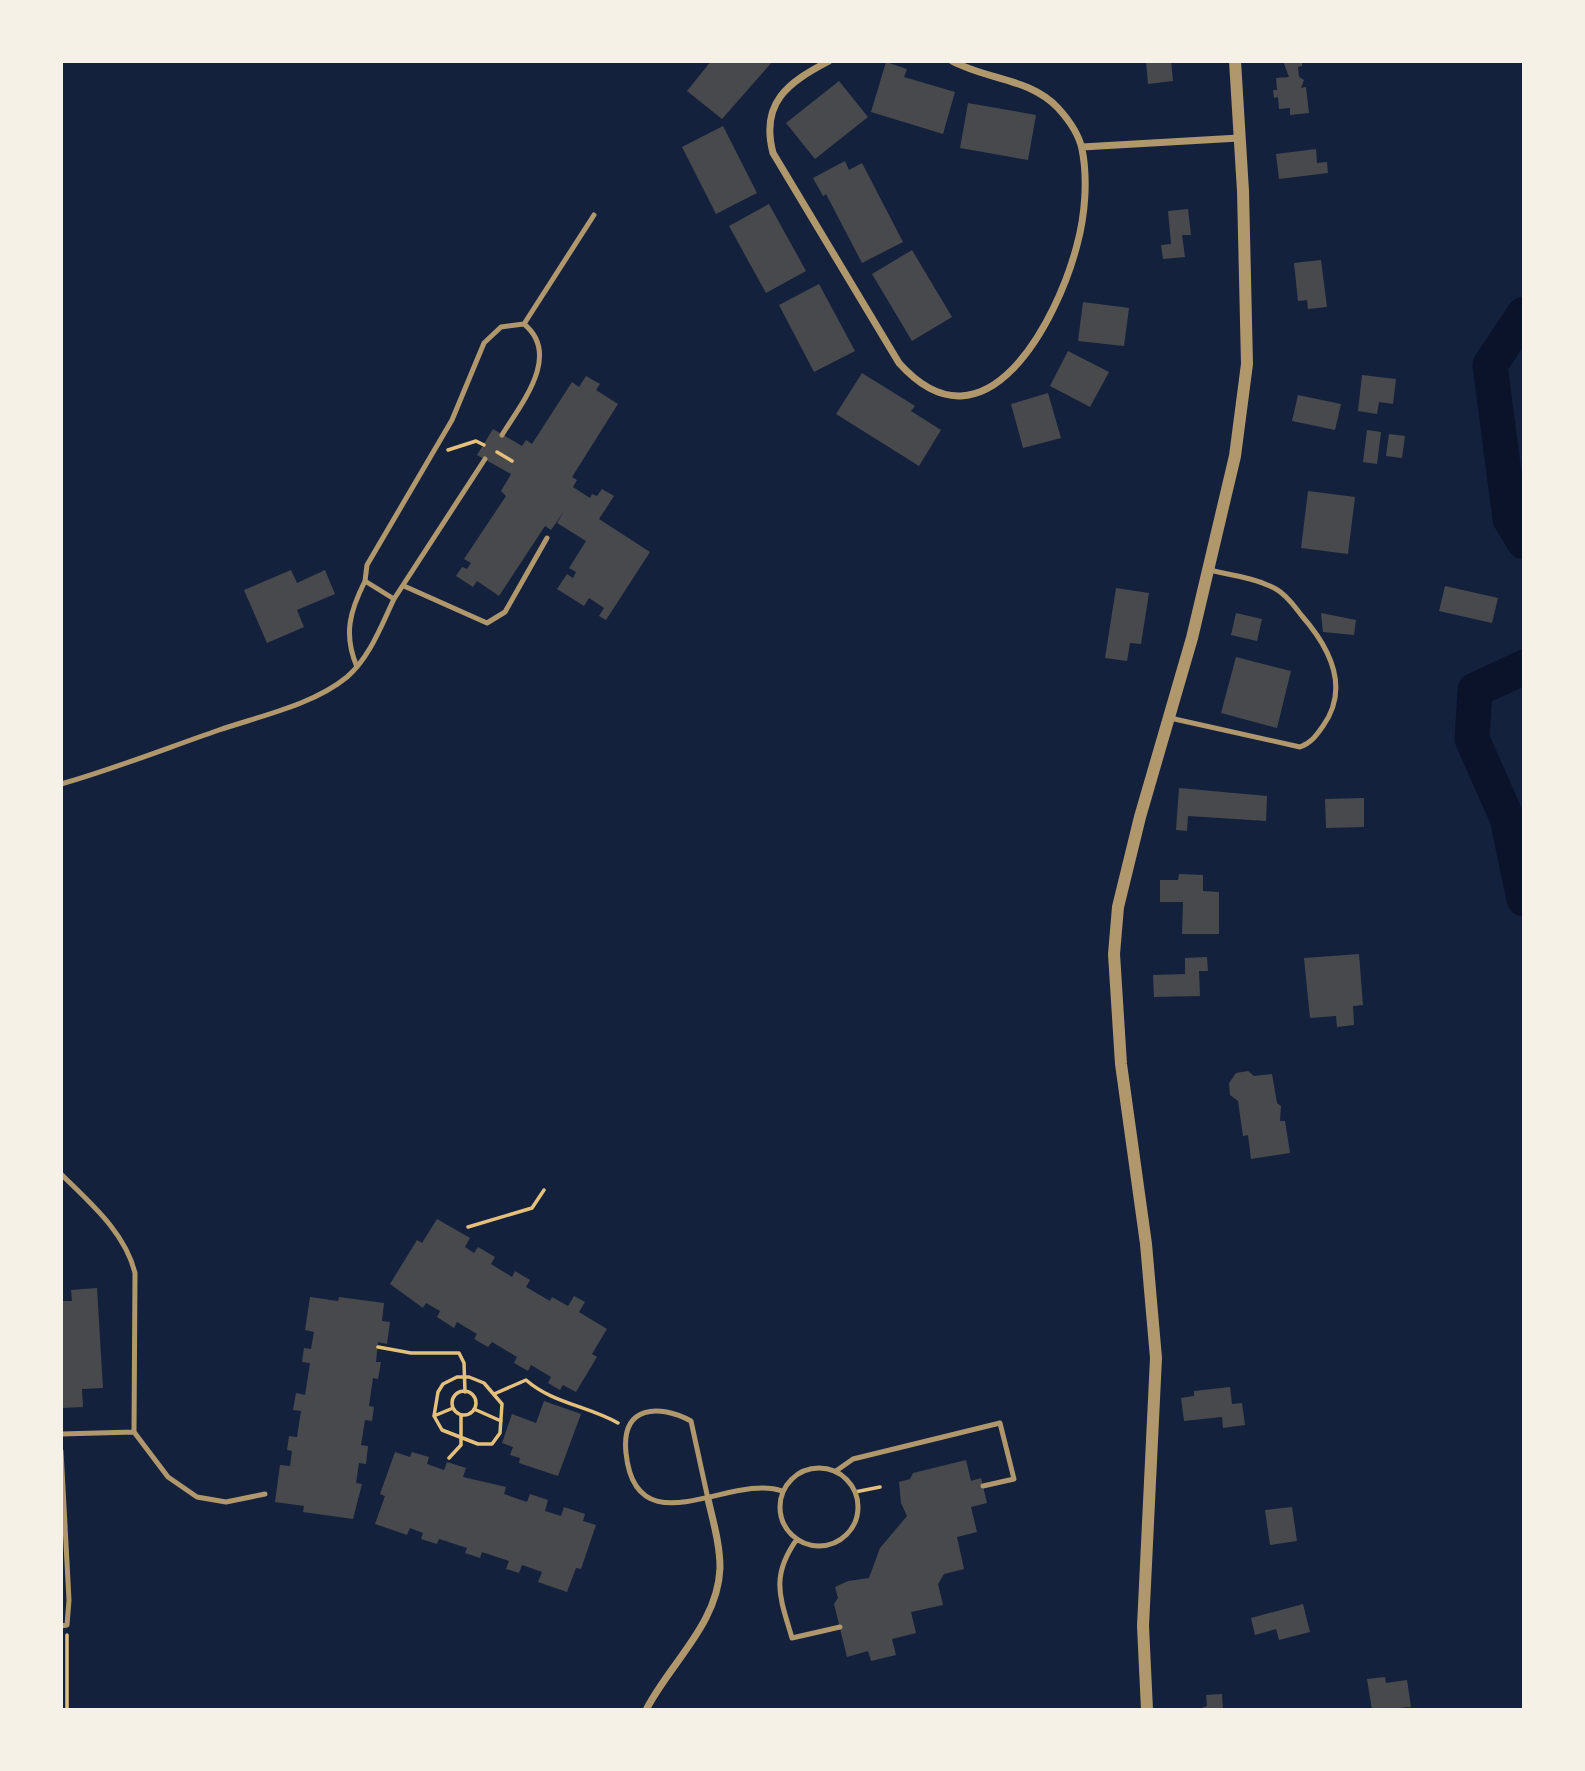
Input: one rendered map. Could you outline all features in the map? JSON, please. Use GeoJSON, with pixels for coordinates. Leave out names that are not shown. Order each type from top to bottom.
{"type":"FeatureCollection","features":[{"type":"Feature","properties":{"kind":"street"},"geometry":{"type":"LineString","coordinates":[[829,61],[795,82],[772,107],[768,122],[773,153],[888,348],[909,374],[935,390],[968,394],[982,392],[999,384],[1025,357],[1060,289],[1077,244],[1084,200],[1082,147],[1067,119],[1048,98],[1021,84],[982,74],[952,61]]}},
{"type":"Feature","properties":{"kind":"street"},"geometry":{"type":"LineString","coordinates":[[1147,1710],[1143,1612],[1156,1358],[1146,1244],[1121,1064],[1114,954],[1118,907],[1209,570],[1235,456],[1247,364],[1235,61]]}},
{"type":"Feature","properties":{"kind":"street"},"geometry":{"type":"LineString","coordinates":[[1082,147],[1239,138]]}},
{"type":"Feature","properties":{"kind":"street"},"geometry":{"type":"LineString","coordinates":[[646,1710],[663,1680],[701,1627],[717,1591],[719,1554],[708,1499]]}},
{"type":"Feature","properties":{"kind":"lane"},"geometry":{"type":"LineString","coordinates":[[357,667],[349,650],[349,617],[365,581],[367,565],[452,420],[484,343],[501,327],[524,324],[594,215]]}},
{"type":"Feature","properties":{"kind":"lane"},"geometry":{"type":"LineString","coordinates":[[502,435],[534,383],[539,369],[538,342],[524,324]]}},
{"type":"Feature","properties":{"kind":"lane"},"geometry":{"type":"LineString","coordinates":[[61,784],[298,702],[339,683],[365,658],[394,599],[485,459]]}},
{"type":"Feature","properties":{"kind":"lane"},"geometry":{"type":"LineString","coordinates":[[404,586],[487,624],[505,612],[547,538]]}},
{"type":"Feature","properties":{"kind":"lane"},"geometry":{"type":"LineString","coordinates":[[1169,717],[1300,747],[1315,738],[1329,718],[1335,702],[1335,670],[1330,654],[1287,598],[1257,582],[1209,570]]}},
{"type":"Feature","properties":{"kind":"lane"},"geometry":{"type":"LineString","coordinates":[[365,581],[394,599]]}},
{"type":"Feature","properties":{"kind":"lane"},"geometry":{"type":"LineString","coordinates":[[61,1174],[104,1217],[130,1252],[135,1273],[134,1432],[169,1477],[197,1497],[226,1502],[265,1494]]}},
{"type":"Feature","properties":{"kind":"lane"},"geometry":{"type":"LineString","coordinates":[[708,1499],[691,1421],[676,1413],[650,1409],[639,1415],[625,1441],[628,1466],[640,1489],[656,1500],[668,1504],[708,1499],[752,1487],[782,1490]]}},
{"type":"Feature","properties":{"kind":"lane"},"geometry":{"type":"LineString","coordinates":[[836,1471],[853,1459],[1000,1423],[1014,1479],[983,1486]]}},
{"type":"Feature","properties":{"kind":"lane"},"geometry":{"type":"LineString","coordinates":[[61,1434],[134,1432]]}},
{"type":"Feature","properties":{"kind":"lane"},"geometry":{"type":"LineString","coordinates":[[61,1451],[69,1600],[64,1625]]}},
{"type":"Feature","properties":{"kind":"lane"},"geometry":{"type":"LineString","coordinates":[[812,1468],[836,1471],[848,1479],[856,1492],[857,1516],[843,1538],[818,1546],[797,1539],[785,1528],[780,1516],[782,1490],[800,1472],[812,1468]]}},
{"type":"Feature","properties":{"kind":"lane"},"geometry":{"type":"LineString","coordinates":[[797,1539],[786,1555],[778,1581],[792,1638],[840,1627]]}},
{"type":"Feature","properties":{"kind":"path"},"geometry":{"type":"LineString","coordinates":[[433,455],[476,441],[512,461]]}},
{"type":"Feature","properties":{"kind":"path"},"geometry":{"type":"LineString","coordinates":[[468,1227],[533,1208],[544,1189]]}},
{"type":"Feature","properties":{"kind":"path"},"geometry":{"type":"LineString","coordinates":[[378,1347],[411,1353],[458,1353],[464,1363],[465,1392]]}},
{"type":"Feature","properties":{"kind":"path"},"geometry":{"type":"LineString","coordinates":[[463,1377],[479,1380],[502,1404],[500,1433],[492,1444],[478,1444],[442,1430],[434,1416],[438,1392],[443,1384],[463,1377]]}},
{"type":"Feature","properties":{"kind":"path"},"geometry":{"type":"LineString","coordinates":[[494,1394],[526,1380],[545,1395],[600,1413],[629,1430]]}},
{"type":"Feature","properties":{"kind":"path"},"geometry":{"type":"LineString","coordinates":[[434,1416],[449,1412],[453,1408],[455,1397],[465,1392]]}},
{"type":"Feature","properties":{"kind":"path"},"geometry":{"type":"LineString","coordinates":[[465,1392],[475,1398],[474,1409]]}},
{"type":"Feature","properties":{"kind":"path"},"geometry":{"type":"LineString","coordinates":[[449,1458],[459,1450],[461,1436],[461,1415],[453,1408]]}},
{"type":"Feature","properties":{"kind":"path"},"geometry":{"type":"LineString","coordinates":[[461,1415],[474,1409],[501,1421]]}},
{"type":"Feature","properties":{"kind":"path"},"geometry":{"type":"LineString","coordinates":[[856,1492],[880,1487]]}},
{"type":"Feature","properties":{"kind":"path"},"geometry":{"type":"LineString","coordinates":[[64,1625],[67,1710]]}},
{"type":"Feature","properties":{"kind":"building"},"geometry":{"type":"Polygon","coordinates":[[[711,61],[773,61],[722,119],[687,91],[711,61]]]}},
{"type":"Feature","properties":{"kind":"building"},"geometry":{"type":"Polygon","coordinates":[[[1146,61],[1171,61],[1173,81],[1148,84],[1146,61]]]}},
{"type":"Feature","properties":{"kind":"building"},"geometry":{"type":"Polygon","coordinates":[[[1283,61],[1302,61],[1302,66],[1298,67],[1299,77],[1304,80],[1301,88],[1306,87],[1309,113],[1290,115],[1290,108],[1279,109],[1278,97],[1274,98],[1273,90],[1277,90],[1276,78],[1289,77],[1283,61]]]}},
{"type":"Feature","properties":{"kind":"building"},"geometry":{"type":"Polygon","coordinates":[[[886,62],[907,69],[904,77],[955,92],[943,134],[871,112],[886,62]]]}},
{"type":"Feature","properties":{"kind":"building"},"geometry":{"type":"Polygon","coordinates":[[[839,81],[868,117],[815,159],[786,123],[839,81]]]}},
{"type":"Feature","properties":{"kind":"building"},"geometry":{"type":"Polygon","coordinates":[[[968,103],[1036,115],[1028,160],[960,148],[968,103]]]}},
{"type":"Feature","properties":{"kind":"building"},"geometry":{"type":"Polygon","coordinates":[[[723,126],[757,193],[716,214],[682,147],[723,126]]]}},
{"type":"Feature","properties":{"kind":"building"},"geometry":{"type":"Polygon","coordinates":[[[1316,149],[1317,163],[1327,162],[1328,173],[1279,179],[1276,154],[1316,149]]]}},
{"type":"Feature","properties":{"kind":"building"},"geometry":{"type":"Polygon","coordinates":[[[845,161],[849,170],[862,163],[903,242],[862,263],[826,194],[823,196],[813,178],[845,161]]]}},
{"type":"Feature","properties":{"kind":"building"},"geometry":{"type":"Polygon","coordinates":[[[769,204],[806,271],[766,293],[729,226],[769,204]]]}},
{"type":"Feature","properties":{"kind":"building"},"geometry":{"type":"Polygon","coordinates":[[[1188,209],[1191,235],[1182,235],[1185,257],[1163,259],[1161,245],[1171,244],[1168,211],[1188,209]]]}},
{"type":"Feature","properties":{"kind":"building"},"geometry":{"type":"Polygon","coordinates":[[[912,250],[952,317],[912,341],[872,274],[912,250]]]}},
{"type":"Feature","properties":{"kind":"building"},"geometry":{"type":"Polygon","coordinates":[[[1321,260],[1327,307],[1308,309],[1307,300],[1298,301],[1294,263],[1321,260]]]}},
{"type":"Feature","properties":{"kind":"building"},"geometry":{"type":"Polygon","coordinates":[[[819,284],[855,351],[814,372],[779,305],[819,284]]]}},
{"type":"Feature","properties":{"kind":"building"},"geometry":{"type":"Polygon","coordinates":[[[1083,302],[1129,308],[1124,346],[1078,341],[1083,302]]]}},
{"type":"Feature","properties":{"kind":"building"},"geometry":{"type":"Polygon","coordinates":[[[1068,351],[1109,372],[1090,407],[1050,386],[1068,351]]]}},
{"type":"Feature","properties":{"kind":"building"},"geometry":{"type":"Polygon","coordinates":[[[862,373],[915,406],[911,411],[941,430],[919,466],[836,414],[862,373]]]}},
{"type":"Feature","properties":{"kind":"building"},"geometry":{"type":"Polygon","coordinates":[[[1362,375],[1396,379],[1393,404],[1379,402],[1377,414],[1358,411],[1362,375]]]}},
{"type":"Feature","properties":{"kind":"building"},"geometry":{"type":"Polygon","coordinates":[[[586,376],[600,384],[596,390],[618,404],[572,477],[577,480],[573,487],[590,498],[592,494],[597,496],[602,489],[614,496],[599,519],[650,552],[606,620],[599,616],[604,608],[589,598],[584,606],[557,589],[567,574],[573,578],[576,572],[569,568],[586,541],[557,523],[564,511],[551,530],[545,526],[499,596],[477,581],[473,587],[456,576],[462,567],[467,569],[471,563],[464,559],[506,496],[501,491],[511,474],[477,455],[493,429],[522,446],[526,440],[532,444],[572,382],[579,387],[586,376]]]}},
{"type":"Feature","properties":{"kind":"building"},"geometry":{"type":"Polygon","coordinates":[[[1048,393],[1061,438],[1023,448],[1011,404],[1048,393]]]}},
{"type":"Feature","properties":{"kind":"building"},"geometry":{"type":"Polygon","coordinates":[[[1298,395],[1341,404],[1335,430],[1292,421],[1298,395]]]}},
{"type":"Feature","properties":{"kind":"building"},"geometry":{"type":"Polygon","coordinates":[[[1367,430],[1381,432],[1377,464],[1363,462],[1367,430]]]}},
{"type":"Feature","properties":{"kind":"building"},"geometry":{"type":"Polygon","coordinates":[[[1389,434],[1405,436],[1402,458],[1386,456],[1389,434]]]}},
{"type":"Feature","properties":{"kind":"building"},"geometry":{"type":"Polygon","coordinates":[[[1308,491],[1355,497],[1348,554],[1301,548],[1308,491]]]}},
{"type":"Feature","properties":{"kind":"building"},"geometry":{"type":"Polygon","coordinates":[[[291,570],[297,583],[325,570],[335,594],[297,610],[304,627],[267,643],[244,590],[291,570]]]}},
{"type":"Feature","properties":{"kind":"building"},"geometry":{"type":"Polygon","coordinates":[[[1445,586],[1498,598],[1492,623],[1439,611],[1445,586]]]}},
{"type":"Feature","properties":{"kind":"building"},"geometry":{"type":"Polygon","coordinates":[[[1116,588],[1149,593],[1141,644],[1130,643],[1127,661],[1105,658],[1116,588]]]}},
{"type":"Feature","properties":{"kind":"building"},"geometry":{"type":"Polygon","coordinates":[[[1236,613],[1262,619],[1257,641],[1231,635],[1236,613]]]}},
{"type":"Feature","properties":{"kind":"building"},"geometry":{"type":"Polygon","coordinates":[[[1321,613],[1356,620],[1354,635],[1323,632],[1321,613]]]}},
{"type":"Feature","properties":{"kind":"building"},"geometry":{"type":"Polygon","coordinates":[[[1236,657],[1291,671],[1277,728],[1221,713],[1236,657]]]}},
{"type":"Feature","properties":{"kind":"building"},"geometry":{"type":"Polygon","coordinates":[[[1179,788],[1267,796],[1266,821],[1188,816],[1187,831],[1176,830],[1179,788]]]}},
{"type":"Feature","properties":{"kind":"building"},"geometry":{"type":"Polygon","coordinates":[[[1364,798],[1364,827],[1326,828],[1325,799],[1364,798]]]}},
{"type":"Feature","properties":{"kind":"building"},"geometry":{"type":"Polygon","coordinates":[[[1179,874],[1203,875],[1203,891],[1219,892],[1219,934],[1182,934],[1183,902],[1160,902],[1160,880],[1178,880],[1179,874]]]}},
{"type":"Feature","properties":{"kind":"building"},"geometry":{"type":"Polygon","coordinates":[[[1359,954],[1363,1005],[1353,1006],[1354,1025],[1337,1027],[1336,1016],[1310,1018],[1304,958],[1359,954]]]}},
{"type":"Feature","properties":{"kind":"building"},"geometry":{"type":"Polygon","coordinates":[[[1207,957],[1208,971],[1199,971],[1200,996],[1154,997],[1153,975],[1185,974],[1185,958],[1207,957]]]}},
{"type":"Feature","properties":{"kind":"building"},"geometry":{"type":"Polygon","coordinates":[[[1248,1071],[1254,1076],[1272,1074],[1277,1103],[1281,1106],[1280,1121],[1285,1121],[1290,1153],[1251,1159],[1248,1135],[1243,1136],[1238,1101],[1230,1095],[1229,1083],[1236,1073],[1248,1071]]]}},
{"type":"Feature","properties":{"kind":"building"},"geometry":{"type":"Polygon","coordinates":[[[437,1219],[470,1238],[465,1247],[474,1253],[478,1247],[495,1257],[491,1264],[512,1277],[515,1271],[530,1280],[526,1287],[550,1301],[552,1297],[568,1306],[574,1296],[585,1302],[579,1312],[607,1329],[592,1354],[597,1357],[576,1392],[563,1385],[560,1390],[548,1383],[551,1377],[531,1365],[528,1371],[514,1363],[517,1357],[492,1342],[488,1347],[474,1339],[477,1334],[457,1322],[454,1328],[437,1317],[440,1311],[426,1303],[423,1308],[390,1284],[417,1240],[422,1243],[437,1219]]]}},
{"type":"Feature","properties":{"kind":"building"},"geometry":{"type":"Polygon","coordinates":[[[97,1288],[103,1388],[82,1389],[83,1407],[61,1408],[61,1301],[72,1301],[71,1290],[97,1288]]]}},
{"type":"Feature","properties":{"kind":"building"},"geometry":{"type":"Polygon","coordinates":[[[310,1297],[338,1301],[339,1297],[384,1303],[382,1321],[390,1322],[387,1344],[378,1342],[376,1362],[381,1362],[378,1379],[373,1378],[369,1406],[374,1407],[372,1421],[365,1420],[361,1445],[368,1446],[366,1464],[359,1463],[356,1483],[362,1484],[353,1519],[303,1512],[304,1506],[275,1502],[280,1465],[290,1466],[292,1451],[287,1450],[289,1436],[297,1437],[301,1411],[293,1410],[296,1393],[305,1395],[310,1363],[302,1362],[304,1348],[311,1349],[314,1332],[305,1330],[310,1297]]]}},
{"type":"Feature","properties":{"kind":"building"},"geometry":{"type":"Polygon","coordinates":[[[1230,1387],[1232,1404],[1242,1403],[1245,1425],[1223,1428],[1222,1417],[1184,1421],[1181,1398],[1194,1396],[1194,1391],[1230,1387]]]}},
{"type":"Feature","properties":{"kind":"building"},"geometry":{"type":"Polygon","coordinates":[[[544,1401],[581,1414],[558,1476],[519,1463],[520,1458],[510,1455],[513,1447],[502,1443],[512,1414],[536,1423],[544,1401]]]}},
{"type":"Feature","properties":{"kind":"building"},"geometry":{"type":"Polygon","coordinates":[[[395,1452],[410,1457],[412,1452],[429,1457],[427,1464],[444,1470],[447,1462],[466,1468],[463,1477],[506,1487],[504,1494],[527,1502],[530,1494],[548,1500],[545,1511],[561,1516],[564,1507],[585,1514],[583,1521],[596,1525],[581,1569],[576,1568],[567,1592],[538,1582],[542,1572],[522,1565],[519,1573],[506,1569],[509,1561],[482,1552],[480,1558],[465,1553],[467,1548],[439,1539],[437,1544],[421,1539],[423,1533],[410,1528],[407,1535],[375,1524],[385,1496],[380,1494],[395,1452]]]}},
{"type":"Feature","properties":{"kind":"building"},"geometry":{"type":"Polygon","coordinates":[[[966,1460],[971,1481],[981,1478],[987,1503],[971,1507],[977,1532],[957,1537],[964,1569],[944,1574],[938,1584],[943,1605],[911,1612],[916,1633],[892,1639],[896,1655],[871,1661],[868,1651],[847,1657],[834,1604],[838,1598],[835,1587],[848,1581],[869,1578],[880,1548],[907,1516],[901,1503],[899,1482],[910,1479],[913,1473],[966,1460]]]}},
{"type":"Feature","properties":{"kind":"building"},"geometry":{"type":"Polygon","coordinates":[[[1292,1507],[1297,1541],[1270,1545],[1265,1510],[1292,1507]]]}},
{"type":"Feature","properties":{"kind":"building"},"geometry":{"type":"Polygon","coordinates":[[[1303,1604],[1310,1632],[1279,1640],[1276,1629],[1255,1635],[1251,1618],[1303,1604]]]}},
{"type":"Feature","properties":{"kind":"building"},"geometry":{"type":"Polygon","coordinates":[[[1385,1677],[1386,1683],[1407,1680],[1411,1707],[1372,1710],[1367,1679],[1385,1677]]]}},
{"type":"Feature","properties":{"kind":"building"},"geometry":{"type":"Polygon","coordinates":[[[1222,1694],[1223,1710],[1196,1710],[1207,1706],[1206,1695],[1222,1694]]]}},
{"type":"Feature","properties":{"kind":"waterway"},"geometry":{"type":"LineString","coordinates":[[1524,314],[1490,365],[1510,519],[1524,542]]}},
{"type":"Feature","properties":{"kind":"waterway"},"geometry":{"type":"LineString","coordinates":[[1524,667],[1475,690],[1472,739],[1507,818],[1524,899]]}}]}
